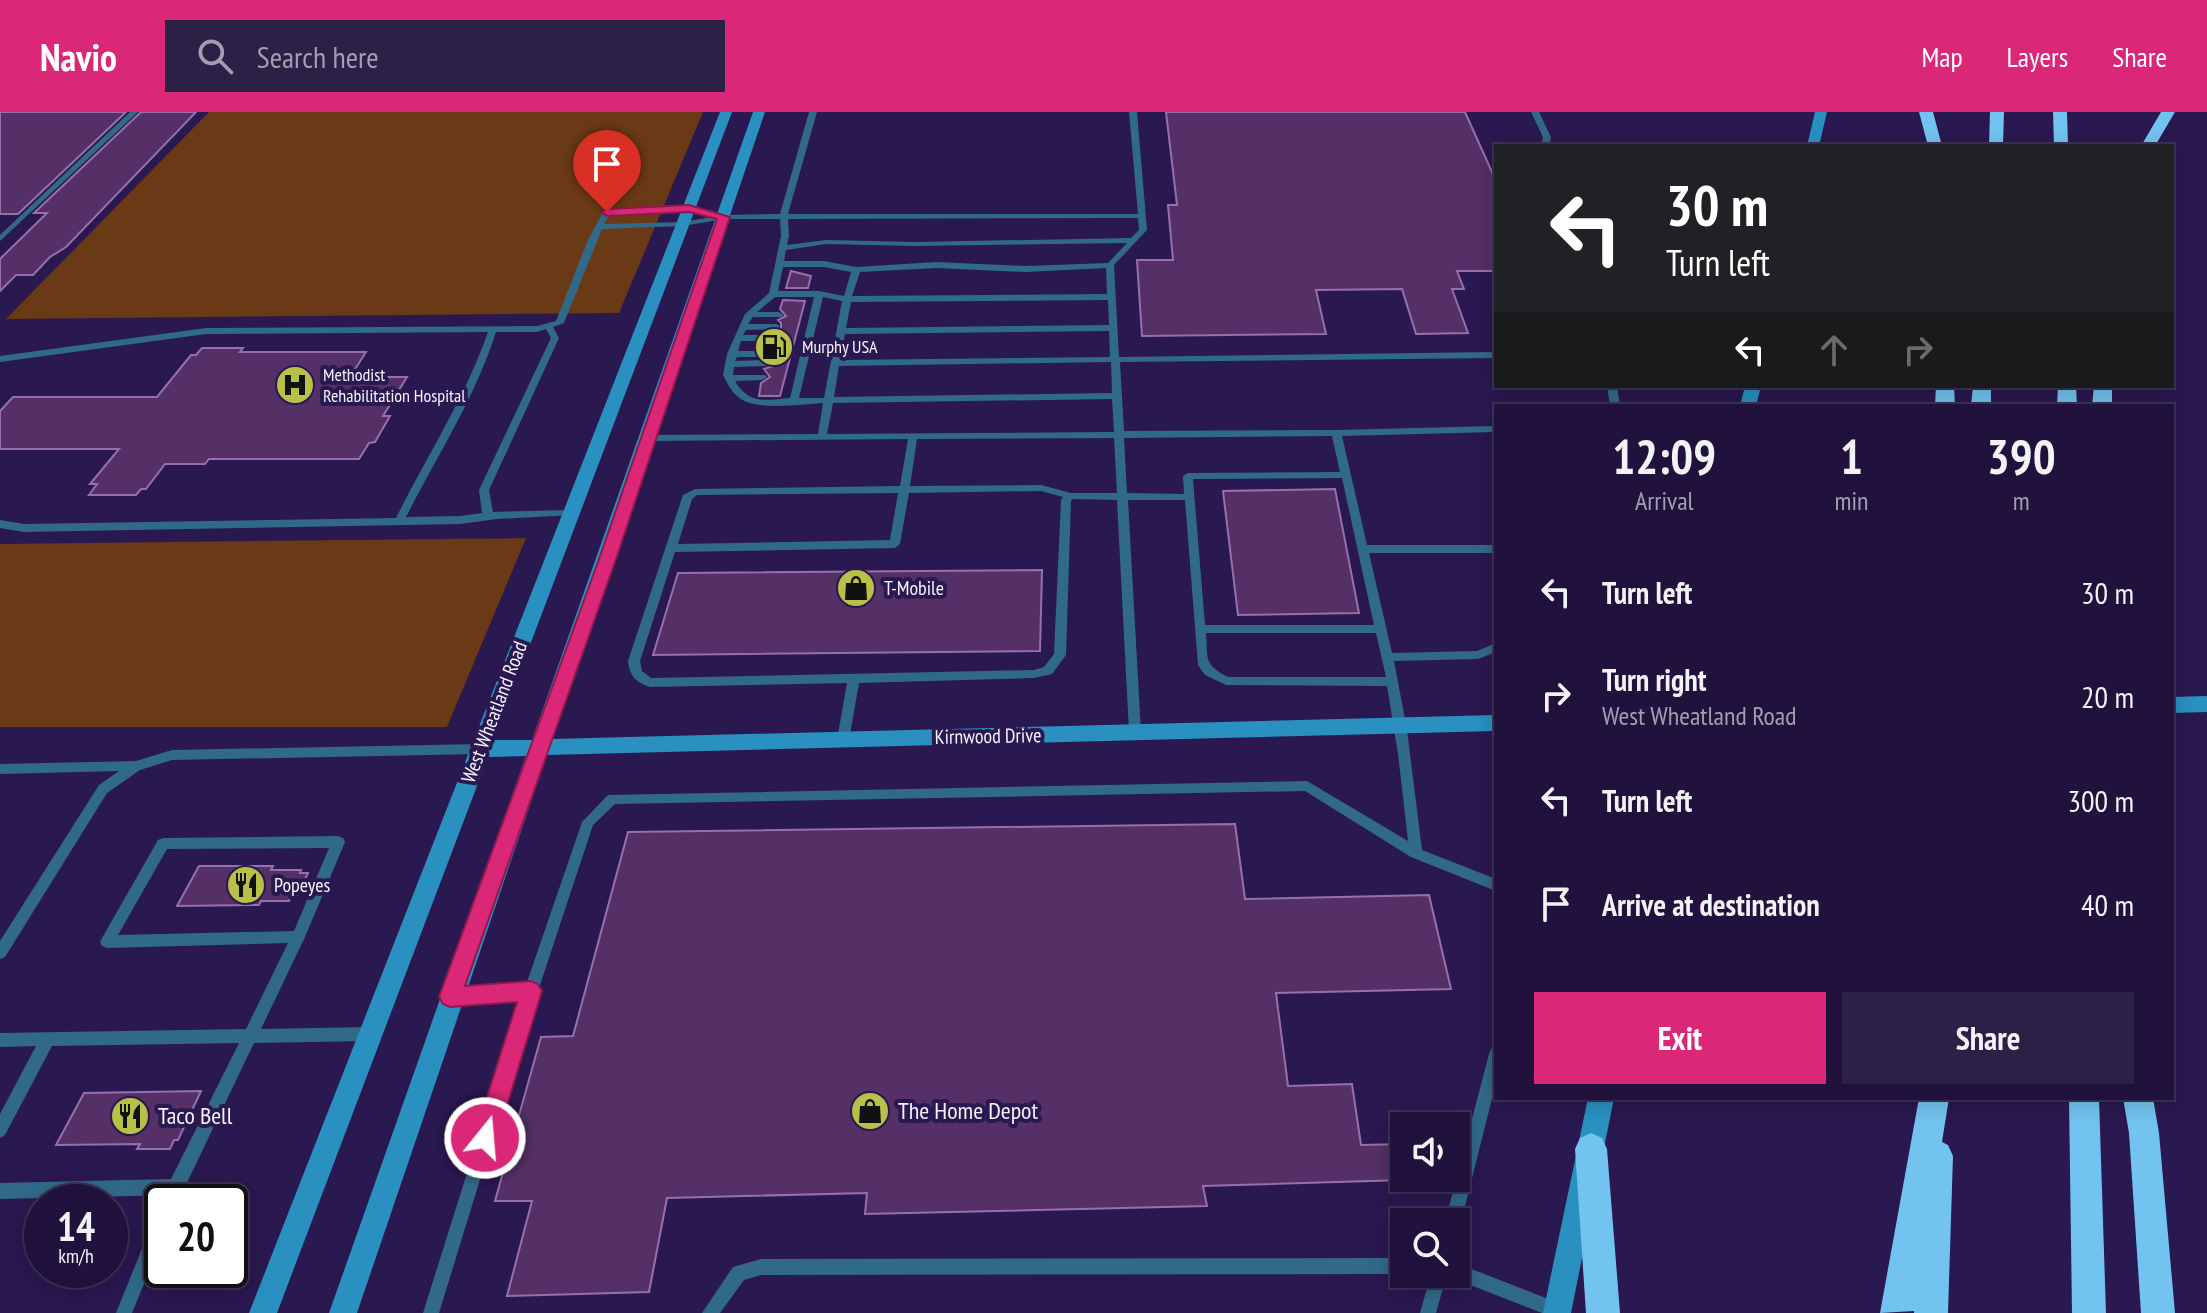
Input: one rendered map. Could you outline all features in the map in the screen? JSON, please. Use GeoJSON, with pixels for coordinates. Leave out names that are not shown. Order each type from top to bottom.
{"type":"FeatureCollection","features":[{"type":"Feature","properties":{"kind":"highway"},"geometry":{"type":"LineString","coordinates":[[1926,112],[1934,144]]}},
{"type":"Feature","properties":{"kind":"highway"},"geometry":{"type":"LineString","coordinates":[[1996,144],[1997,112]]}},
{"type":"Feature","properties":{"kind":"highway"},"geometry":{"type":"LineString","coordinates":[[2060,112],[2061,144]]}},
{"type":"Feature","properties":{"kind":"highway"},"geometry":{"type":"LineString","coordinates":[[2149,144],[2168,112]]}},
{"type":"Feature","properties":{"kind":"highway"},"geometry":{"type":"LineString","coordinates":[[1897,1313],[1936,1100]]}},
{"type":"Feature","properties":{"kind":"highway"},"geometry":{"type":"LineString","coordinates":[[1931,1313],[1936,1100]]}},
{"type":"Feature","properties":{"kind":"highway"},"geometry":{"type":"LineString","coordinates":[[2084,1100],[2089,1313]]}},
{"type":"Feature","properties":{"kind":"highway"},"geometry":{"type":"LineString","coordinates":[[2138,1100],[2144,1133],[2158,1313]]}},
{"type":"Feature","properties":{"kind":"highway"},"geometry":{"type":"LineString","coordinates":[[1591,1149],[1603,1313]]}},
{"type":"Feature","properties":{"kind":"main road","name":"West Wheatland Road"},"geometry":{"type":"LineString","coordinates":[[263,1313],[726,112]]}},
{"type":"Feature","properties":{"kind":"main road"},"geometry":{"type":"LineString","coordinates":[[343,1313],[450,997],[649,438],[759,112]]}},
{"type":"Feature","properties":{"kind":"main road"},"geometry":{"type":"LineString","coordinates":[[1813,144],[1821,112]]}},
{"type":"Feature","properties":{"kind":"main road"},"geometry":{"type":"LineString","coordinates":[[2174,705],[2207,704]]}},
{"type":"Feature","properties":{"kind":"main road","name":"Kirnwood Drive"},"geometry":{"type":"LineString","coordinates":[[480,749],[1494,723]]}},
{"type":"Feature","properties":{"kind":"main road"},"geometry":{"type":"LineString","coordinates":[[1558,1312],[1601,1100]]}},
{"type":"Feature","properties":{"kind":"lane"},"geometry":{"type":"LineString","coordinates":[[0,239],[134,112]]}},
{"type":"Feature","properties":{"kind":"lane"},"geometry":{"type":"LineString","coordinates":[[773,294],[784,248],[784,216],[813,112]]}},
{"type":"Feature","properties":{"kind":"lane"},"geometry":{"type":"LineString","coordinates":[[781,264],[824,264],[856,270],[936,265],[1026,269],[1110,265],[1143,230],[1133,112]]}},
{"type":"Feature","properties":{"kind":"lane"},"geometry":{"type":"LineString","coordinates":[[1535,112],[1547,137],[1545,144]]}},
{"type":"Feature","properties":{"kind":"lane"},"geometry":{"type":"LineString","coordinates":[[0,359],[206,331],[548,326],[560,323],[607,212],[686,217],[1141,216]]}},
{"type":"Feature","properties":{"kind":"lane"},"geometry":{"type":"LineString","coordinates":[[600,227],[686,217],[724,217]]}},
{"type":"Feature","properties":{"kind":"lane"},"geometry":{"type":"LineString","coordinates":[[784,248],[826,242],[915,244],[1133,240]]}},
{"type":"Feature","properties":{"kind":"lane"},"geometry":{"type":"LineString","coordinates":[[1110,265],[1135,732]]}},
{"type":"Feature","properties":{"kind":"lane"},"geometry":{"type":"LineString","coordinates":[[822,436],[840,331],[856,270]]}},
{"type":"Feature","properties":{"kind":"lane"},"geometry":{"type":"LineString","coordinates":[[1112,297],[847,299],[819,294],[773,294],[760,301],[749,314],[731,359],[729,378],[734,391],[744,399],[794,401],[1118,396]]}},
{"type":"Feature","properties":{"kind":"lane"},"geometry":{"type":"LineString","coordinates":[[794,401],[819,294]]}},
{"type":"Feature","properties":{"kind":"lane"},"geometry":{"type":"LineString","coordinates":[[749,314],[779,315]]}},
{"type":"Feature","properties":{"kind":"lane"},"geometry":{"type":"LineString","coordinates":[[801,315],[813,315]]}},
{"type":"Feature","properties":{"kind":"lane"},"geometry":{"type":"LineString","coordinates":[[488,516],[484,490],[555,338],[548,326]]}},
{"type":"Feature","properties":{"kind":"lane"},"geometry":{"type":"LineString","coordinates":[[743,327],[776,327]]}},
{"type":"Feature","properties":{"kind":"lane"},"geometry":{"type":"LineString","coordinates":[[840,331],[1114,328]]}},
{"type":"Feature","properties":{"kind":"lane"},"geometry":{"type":"LineString","coordinates":[[399,521],[476,372],[493,329]]}},
{"type":"Feature","properties":{"kind":"lane"},"geometry":{"type":"LineString","coordinates":[[796,332],[809,332]]}},
{"type":"Feature","properties":{"kind":"lane"},"geometry":{"type":"LineString","coordinates":[[738,338],[773,338]]}},
{"type":"Feature","properties":{"kind":"lane"},"geometry":{"type":"LineString","coordinates":[[836,363],[1494,355]]}},
{"type":"Feature","properties":{"kind":"lane"},"geometry":{"type":"LineString","coordinates":[[731,359],[768,358]]}},
{"type":"Feature","properties":{"kind":"lane"},"geometry":{"type":"LineString","coordinates":[[790,358],[803,358]]}},
{"type":"Feature","properties":{"kind":"lane"},"geometry":{"type":"LineString","coordinates":[[729,378],[762,377]]}},
{"type":"Feature","properties":{"kind":"lane"},"geometry":{"type":"LineString","coordinates":[[785,378],[799,377]]}},
{"type":"Feature","properties":{"kind":"lane"},"geometry":{"type":"LineString","coordinates":[[649,438],[1494,429]]}},
{"type":"Feature","properties":{"kind":"lane"},"geometry":{"type":"LineString","coordinates":[[1336,433],[1402,725],[1416,853]]}},
{"type":"Feature","properties":{"kind":"lane"},"geometry":{"type":"LineString","coordinates":[[671,548],[895,544],[913,436]]}},
{"type":"Feature","properties":{"kind":"lane"},"geometry":{"type":"LineString","coordinates":[[1346,475],[1188,476],[1202,662],[1209,672],[1226,681],[1393,682]]}},
{"type":"Feature","properties":{"kind":"lane"},"geometry":{"type":"LineString","coordinates":[[1071,496],[1066,500],[1060,655],[1048,671],[650,683],[634,671],[634,661],[687,497],[695,492],[1041,488],[1071,496],[1189,497]]}},
{"type":"Feature","properties":{"kind":"lane"},"geometry":{"type":"LineString","coordinates":[[0,524],[24,528],[399,521],[569,513]]}},
{"type":"Feature","properties":{"kind":"lane"},"geometry":{"type":"LineString","coordinates":[[1363,549],[1494,549]]}},
{"type":"Feature","properties":{"kind":"lane"},"geometry":{"type":"LineString","coordinates":[[1200,629],[1380,629]]}},
{"type":"Feature","properties":{"kind":"lane"},"geometry":{"type":"LineString","coordinates":[[1387,657],[1478,655],[1494,648]]}},
{"type":"Feature","properties":{"kind":"lane"},"geometry":{"type":"LineString","coordinates":[[843,740],[854,679]]}},
{"type":"Feature","properties":{"kind":"lane"},"geometry":{"type":"LineString","coordinates":[[0,769],[136,766],[172,755],[480,749]]}},
{"type":"Feature","properties":{"kind":"lane"},"geometry":{"type":"LineString","coordinates":[[0,953],[103,789],[136,766]]}},
{"type":"Feature","properties":{"kind":"lane"},"geometry":{"type":"LineString","coordinates":[[431,1313],[531,991],[588,822],[612,799],[1307,786],[1416,853],[1494,884]]}},
{"type":"Feature","properties":{"kind":"lane"},"geometry":{"type":"LineString","coordinates":[[178,1184],[298,937],[338,842],[163,844],[107,942],[298,937]]}},
{"type":"Feature","properties":{"kind":"lane"},"geometry":{"type":"LineString","coordinates":[[450,997],[531,991]]}},
{"type":"Feature","properties":{"kind":"lane"},"geometry":{"type":"LineString","coordinates":[[0,1040],[371,1034]]}},
{"type":"Feature","properties":{"kind":"lane"},"geometry":{"type":"LineString","coordinates":[[0,1130],[48,1039]]}},
{"type":"Feature","properties":{"kind":"lane"},"geometry":{"type":"LineString","coordinates":[[1457,1208],[1494,1062]]}},
{"type":"Feature","properties":{"kind":"lane"},"geometry":{"type":"LineString","coordinates":[[0,1191],[144,1194]]}},
{"type":"Feature","properties":{"kind":"lane"},"geometry":{"type":"LineString","coordinates":[[124,1313],[144,1264]]}},
{"type":"Feature","properties":{"kind":"lane"},"geometry":{"type":"LineString","coordinates":[[710,1313],[739,1273],[761,1267],[1390,1266]]}},
{"type":"Feature","properties":{"kind":"lane"},"geometry":{"type":"LineString","coordinates":[[1470,1277],[1558,1312]]}},
{"type":"Feature","properties":{"kind":"lane"},"geometry":{"type":"LineString","coordinates":[[1428,1313],[1435,1288]]}},
{"type":"Feature","properties":{"kind":"shaded area"},"geometry":{"type":"Polygon","coordinates":[[[209,112],[703,112],[619,313],[6,319],[209,112]]]}},
{"type":"Feature","properties":{"kind":"shaded area"},"geometry":{"type":"Polygon","coordinates":[[[526,538],[447,727],[0,727],[0,544],[526,538]]]}},
{"type":"Feature","properties":{"kind":"building"},"geometry":{"type":"Polygon","coordinates":[[[0,112],[126,112],[18,214],[0,214],[0,112]]]}},
{"type":"Feature","properties":{"kind":"building"},"geometry":{"type":"Polygon","coordinates":[[[141,112],[196,112],[66,247],[50,257],[33,275],[16,275],[0,291],[0,259],[47,213],[34,213],[141,112]]]}},
{"type":"Feature","properties":{"kind":"building"},"geometry":{"type":"Polygon","coordinates":[[[1166,112],[1465,112],[1494,177],[1494,271],[1457,271],[1464,289],[1452,289],[1468,333],[1416,334],[1402,289],[1316,290],[1326,334],[1142,336],[1137,260],[1173,260],[1168,205],[1177,205],[1166,112]]]}},
{"type":"Feature","properties":{"kind":"building"},"geometry":{"type":"Polygon","coordinates":[[[791,271],[811,276],[808,288],[786,288],[791,271]]]}},
{"type":"Feature","properties":{"kind":"building","name":"Murphy USA"},"geometry":{"type":"Polygon","coordinates":[[[783,300],[805,301],[780,396],[759,396],[761,383],[770,377],[764,369],[773,366],[771,359],[777,355],[770,348],[780,338],[774,332],[781,331],[778,320],[786,316],[780,309],[783,300]]]}},
{"type":"Feature","properties":{"kind":"building"},"geometry":{"type":"Polygon","coordinates":[[[202,348],[243,348],[240,352],[366,352],[350,377],[407,377],[383,416],[390,416],[375,442],[369,443],[359,459],[209,459],[205,464],[165,464],[146,489],[141,489],[136,495],[89,495],[97,484],[90,484],[119,449],[0,449],[0,411],[13,397],[157,397],[191,355],[196,355],[202,348]]]}},
{"type":"Feature","properties":{"kind":"building"},"geometry":{"type":"Polygon","coordinates":[[[1335,489],[1359,613],[1238,615],[1223,491],[1335,489]]]}},
{"type":"Feature","properties":{"kind":"building"},"geometry":{"type":"Polygon","coordinates":[[[1042,570],[1040,651],[653,655],[678,573],[1042,570]]]}},
{"type":"Feature","properties":{"kind":"building","name":"The Home Depot"},"geometry":{"type":"Polygon","coordinates":[[[1235,824],[1245,899],[1429,895],[1451,989],[1276,993],[1288,1086],[1352,1084],[1361,1145],[1390,1144],[1390,1180],[1203,1186],[1207,1206],[865,1214],[867,1193],[667,1198],[649,1292],[507,1296],[532,1201],[495,1201],[541,1037],[573,1036],[628,832],[1235,824]]]}},
{"type":"Feature","properties":{"kind":"building","name":"Popeyes"},"geometry":{"type":"Polygon","coordinates":[[[199,866],[273,866],[271,870],[301,870],[300,873],[308,873],[297,896],[291,896],[289,901],[261,901],[259,905],[177,906],[199,866]]]}},
{"type":"Feature","properties":{"kind":"building","name":"Taco Bell"},"geometry":{"type":"Polygon","coordinates":[[[201,1091],[178,1140],[174,1140],[170,1149],[137,1149],[140,1144],[56,1145],[84,1093],[201,1091]]]}},
{"type":"Feature","properties":{"kind":"place","name":"Murphy USA"},"geometry":{"type":"Point","coordinates":[774,347]}},
{"type":"Feature","properties":{"kind":"place","name":"Methodist Rehabilitation Hospital"},"geometry":{"type":"Point","coordinates":[295,385]}},
{"type":"Feature","properties":{"kind":"place","name":"T-Mobile"},"geometry":{"type":"Point","coordinates":[856,588]}},
{"type":"Feature","properties":{"kind":"place","name":"Popeyes"},"geometry":{"type":"Point","coordinates":[246,885]}},
{"type":"Feature","properties":{"kind":"place","name":"The Home Depot"},"geometry":{"type":"Point","coordinates":[870,1111]}},
{"type":"Feature","properties":{"kind":"place","name":"Taco Bell"},"geometry":{"type":"Point","coordinates":[130,1116]}},
{"type":"Feature","properties":{"kind":"route"},"geometry":{"type":"LineString","coordinates":[[485,1138],[531,991],[450,997],[606,562],[724,217],[689,209],[607,212]]}}]}
